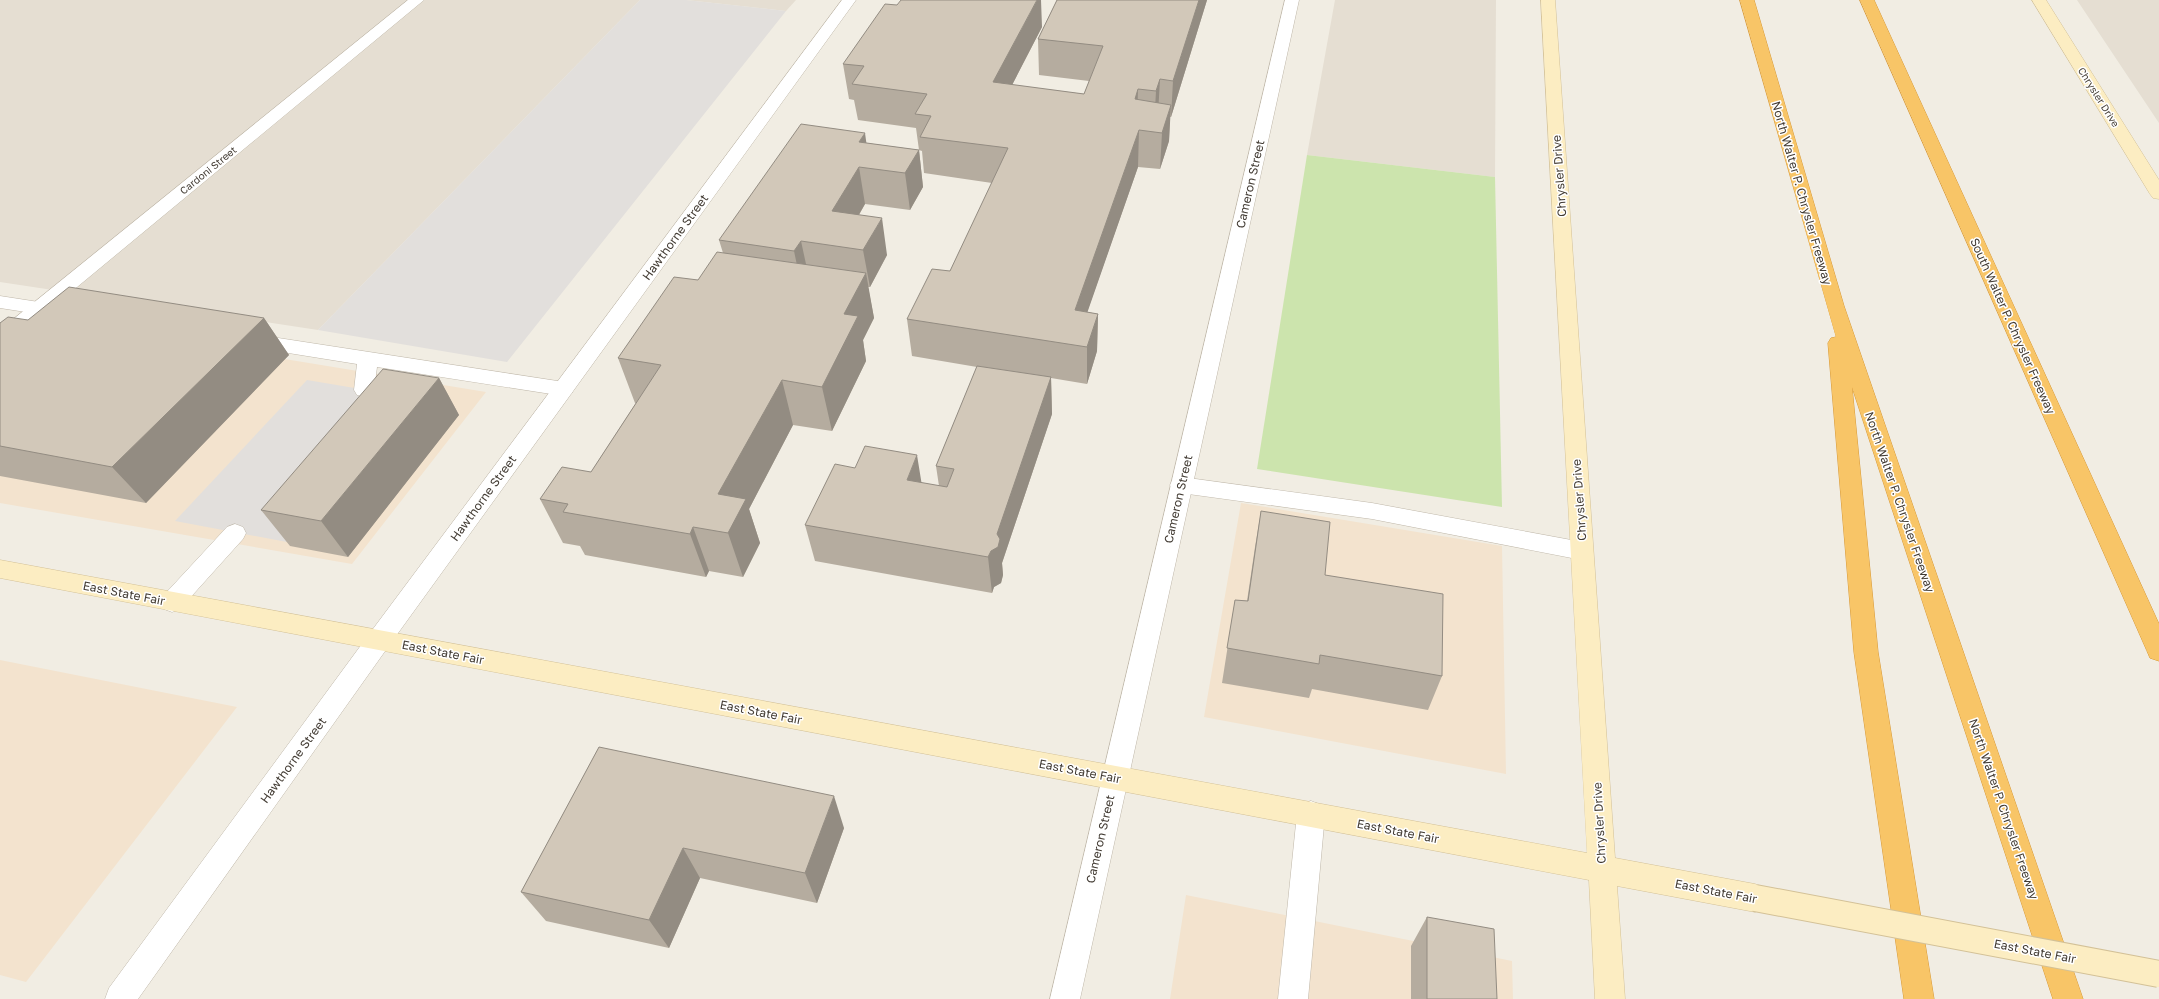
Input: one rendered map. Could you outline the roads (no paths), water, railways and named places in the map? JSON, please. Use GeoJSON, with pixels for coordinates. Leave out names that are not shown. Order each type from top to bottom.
{"type":"FeatureCollection","features":[{"type":"Feature","properties":{"kind":"highway","name":"North Walter P. Chrysler Freeway"},"geometry":{"type":"LineString","coordinates":[[1747,0],[1834,306],[2068,999]]}},
{"type":"Feature","properties":{"kind":"highway","name":"South Walter P. Chrysler Freeway"},"geometry":{"type":"LineString","coordinates":[[1867,0],[2159,651]]}},
{"type":"Feature","properties":{"kind":"highway"},"geometry":{"type":"LineString","coordinates":[[1834,306],[1866,652],[1918,999]]}},
{"type":"Feature","properties":{"kind":"main road","name":"Chrysler Drive"},"geometry":{"type":"LineString","coordinates":[[1548,0],[1610,999]]}},
{"type":"Feature","properties":{"kind":"main road","name":"Chrysler Drive"},"geometry":{"type":"LineString","coordinates":[[2039,0],[2159,194]]}},
{"type":"Feature","properties":{"kind":"main road","name":"East State Fair"},"geometry":{"type":"LineString","coordinates":[[0,569],[2159,974]]}},
{"type":"Feature","properties":{"kind":"street","name":"Cardoni Street"},"geometry":{"type":"LineString","coordinates":[[0,340],[417,0]]}},
{"type":"Feature","properties":{"kind":"street","name":"Hawthorne Street"},"geometry":{"type":"LineString","coordinates":[[120,999],[379,640],[849,0]]}},
{"type":"Feature","properties":{"kind":"street","name":"Cameron Street"},"geometry":{"type":"LineString","coordinates":[[1065,999],[1114,777],[1292,0]]}},
{"type":"Feature","properties":{"kind":"street"},"geometry":{"type":"LineString","coordinates":[[0,302],[78,314]]}},
{"type":"Feature","properties":{"kind":"street"},"geometry":{"type":"LineString","coordinates":[[235,338],[564,389]]}},
{"type":"Feature","properties":{"kind":"street"},"geometry":{"type":"LineString","coordinates":[[364,390],[368,359]]}},
{"type":"Feature","properties":{"kind":"street"},"geometry":{"type":"LineString","coordinates":[[1181,485],[1372,511],[1582,551]]}},
{"type":"Feature","properties":{"kind":"street"},"geometry":{"type":"LineString","coordinates":[[172,602],[235,533]]}},
{"type":"Feature","properties":{"kind":"street"},"geometry":{"type":"LineString","coordinates":[[1293,999],[1311,814]]}}]}
